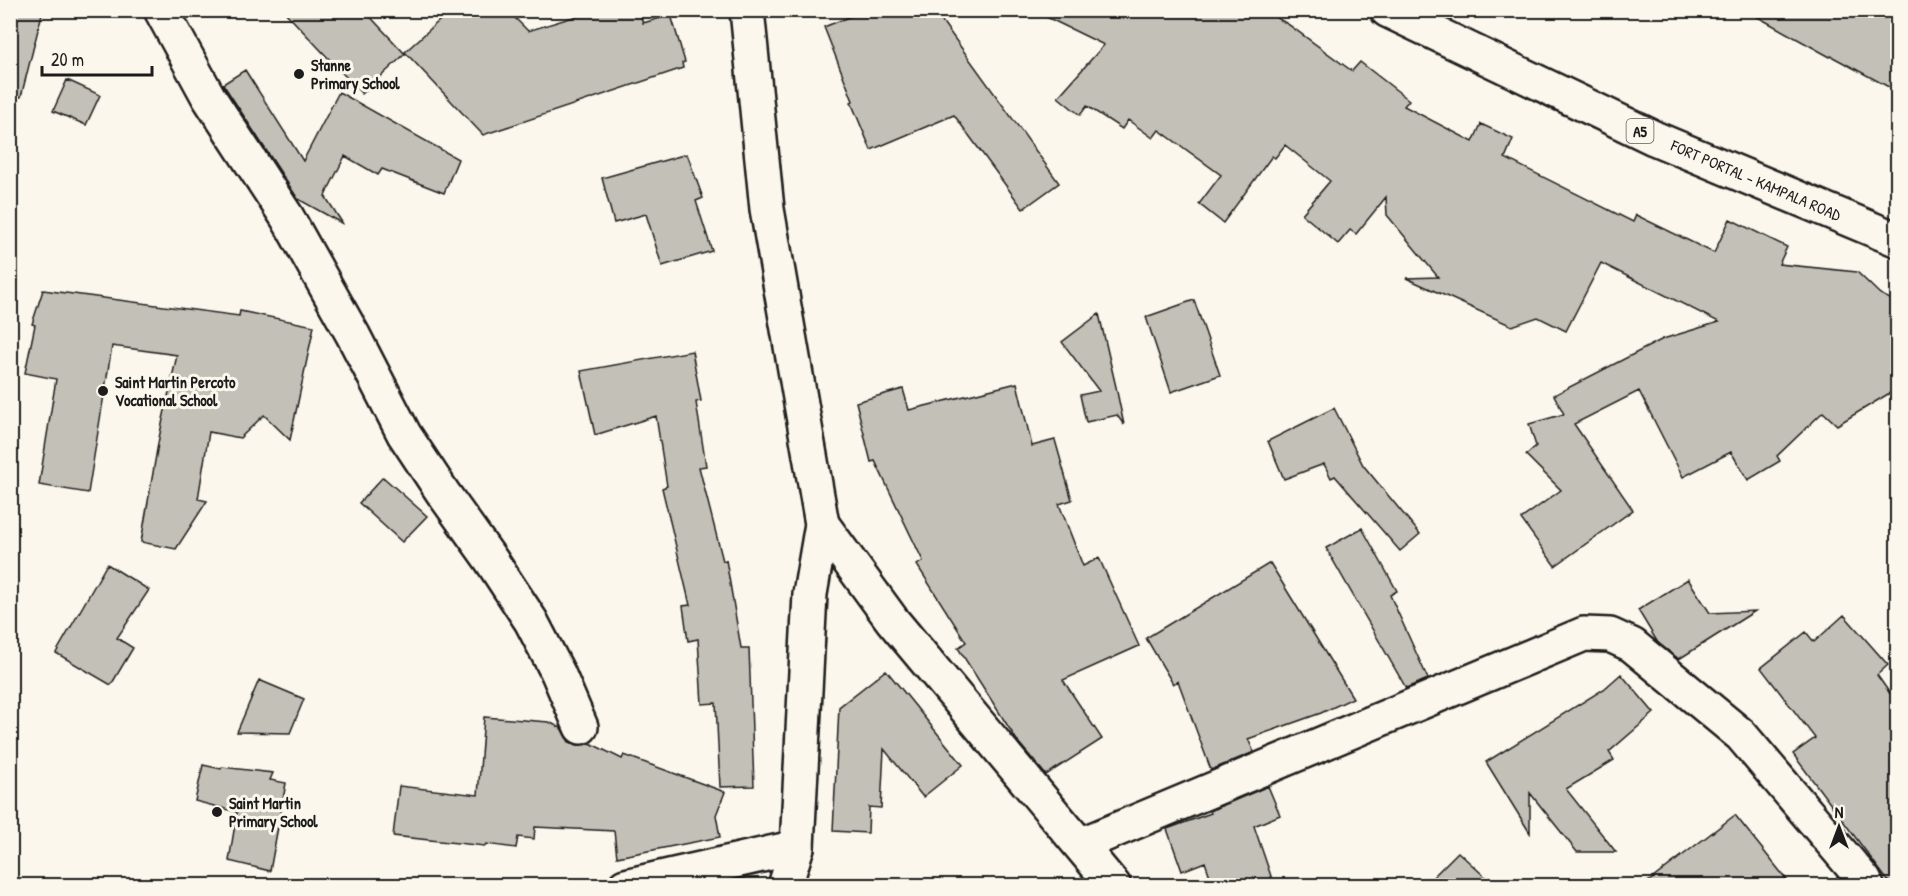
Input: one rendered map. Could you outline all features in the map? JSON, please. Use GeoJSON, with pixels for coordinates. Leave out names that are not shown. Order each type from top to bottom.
{"type":"FeatureCollection","features":[{"type":"Feature","properties":{"kind":"street"},"geometry":{"type":"LineString","coordinates":[[161,10],[208,96],[287,217],[353,335],[404,434],[531,621],[558,672],[581,727]]}},
{"type":"Feature","properties":{"kind":"street"},"geometry":{"type":"LineString","coordinates":[[747,10],[767,209],[822,524],[810,594],[797,847],[785,885]]}},
{"type":"Feature","properties":{"kind":"street","name":"FORT PORTAL - KAMPALA ROAD"},"geometry":{"type":"LineString","coordinates":[[1387,10],[1654,138],[1898,240]]}},
{"type":"Feature","properties":{"kind":"street"},"geometry":{"type":"LineString","coordinates":[[822,524],[892,620],[1114,885]]}},
{"type":"Feature","properties":{"kind":"street"},"geometry":{"type":"LineString","coordinates":[[1080,844],[1584,634],[1610,635],[1632,645],[1741,735],[1867,885]]}},
{"type":"Feature","properties":{"kind":"street"},"geometry":{"type":"LineString","coordinates":[[625,885],[797,847]]}},
{"type":"Feature","properties":{"kind":"building"},"geometry":{"type":"Polygon","coordinates":[[[10,10],[43,10],[21,97],[10,96],[10,10]]]}},
{"type":"Feature","properties":{"kind":"building"},"geometry":{"type":"Polygon","coordinates":[[[283,10],[364,10],[405,54],[362,94],[283,10]]]}},
{"type":"Feature","properties":{"kind":"building"},"geometry":{"type":"Polygon","coordinates":[[[451,10],[507,10],[528,31],[596,10],[639,10],[643,23],[671,15],[685,62],[682,63],[683,68],[483,135],[405,52],[451,10]]]}},
{"type":"Feature","properties":{"kind":"building"},"geometry":{"type":"Polygon","coordinates":[[[866,10],[934,10],[1059,183],[1023,209],[954,115],[871,150],[824,27],[866,10]]]}},
{"type":"Feature","properties":{"kind":"building"},"geometry":{"type":"Polygon","coordinates":[[[1032,10],[1264,10],[1289,25],[1352,71],[1360,62],[1409,100],[1404,106],[1473,142],[1481,124],[1513,139],[1505,158],[1633,222],[1636,215],[1714,253],[1730,219],[1787,247],[1779,264],[1857,272],[1880,294],[1898,303],[1898,388],[1837,425],[1823,412],[1777,456],[1780,461],[1748,480],[1731,452],[1683,477],[1639,391],[1574,424],[1633,510],[1555,566],[1521,519],[1561,490],[1526,455],[1536,446],[1529,424],[1564,414],[1554,395],[1663,339],[1719,322],[1601,263],[1566,331],[1538,317],[1512,326],[1406,278],[1438,277],[1387,215],[1386,197],[1356,234],[1350,230],[1338,244],[1302,214],[1330,181],[1285,145],[1275,158],[1272,156],[1223,223],[1199,204],[1221,175],[1159,130],[1153,138],[1128,120],[1122,129],[1087,106],[1080,115],[1058,97],[1104,45],[1032,10]]]}},
{"type":"Feature","properties":{"kind":"building"},"geometry":{"type":"Polygon","coordinates":[[[1745,10],[1898,10],[1898,92],[1830,57],[1745,10]]]}},
{"type":"Feature","properties":{"kind":"building"},"geometry":{"type":"Polygon","coordinates":[[[245,70],[303,161],[339,92],[458,159],[444,193],[382,169],[378,175],[345,156],[325,196],[343,224],[298,199],[223,84],[245,70]]]}},
{"type":"Feature","properties":{"kind":"building"},"geometry":{"type":"Polygon","coordinates":[[[67,80],[100,95],[86,125],[53,111],[67,80]]]}},
{"type":"Feature","properties":{"kind":"building"},"geometry":{"type":"Polygon","coordinates":[[[687,154],[703,198],[696,201],[712,251],[662,266],[646,214],[614,223],[602,178],[687,154]]]}},
{"type":"Feature","properties":{"kind":"building"},"geometry":{"type":"Polygon","coordinates":[[[43,290],[239,316],[240,311],[314,326],[290,440],[264,415],[240,438],[209,432],[198,499],[207,501],[176,549],[141,542],[159,438],[177,355],[112,346],[88,493],[39,485],[56,379],[25,373],[35,325],[32,324],[43,290]]]}},
{"type":"Feature","properties":{"kind":"building"},"geometry":{"type":"Polygon","coordinates":[[[1194,300],[1220,375],[1171,392],[1146,317],[1194,300]]]}},
{"type":"Feature","properties":{"kind":"building"},"geometry":{"type":"Polygon","coordinates":[[[1099,314],[1124,425],[1117,415],[1086,422],[1080,395],[1099,391],[1062,342],[1099,314]]]}},
{"type":"Feature","properties":{"kind":"building"},"geometry":{"type":"Polygon","coordinates":[[[692,351],[701,401],[696,402],[706,466],[699,467],[723,561],[726,560],[741,648],[749,648],[754,786],[720,787],[716,703],[702,704],[698,639],[688,641],[683,606],[690,605],[662,488],[667,486],[656,416],[595,435],[581,371],[692,351]]]}},
{"type":"Feature","properties":{"kind":"building"},"geometry":{"type":"Polygon","coordinates":[[[1017,383],[1032,446],[1055,440],[1072,500],[1059,504],[1083,566],[1099,558],[1139,646],[1063,680],[1102,739],[1046,775],[1018,742],[958,648],[966,642],[917,565],[923,561],[875,461],[871,462],[856,402],[903,389],[909,410],[1017,383]]]}},
{"type":"Feature","properties":{"kind":"building"},"geometry":{"type":"Polygon","coordinates":[[[1334,408],[1363,465],[1420,534],[1400,551],[1335,476],[1331,478],[1324,464],[1284,479],[1268,441],[1334,408]]]}},
{"type":"Feature","properties":{"kind":"building"},"geometry":{"type":"Polygon","coordinates":[[[383,477],[427,516],[402,542],[359,503],[383,477]]]}},
{"type":"Feature","properties":{"kind":"building"},"geometry":{"type":"Polygon","coordinates":[[[1362,528],[1397,591],[1390,595],[1428,679],[1406,688],[1326,548],[1362,528]]]}},
{"type":"Feature","properties":{"kind":"building"},"geometry":{"type":"Polygon","coordinates":[[[1270,563],[1353,698],[1321,713],[1248,739],[1254,752],[1211,770],[1178,681],[1173,684],[1146,638],[1270,563]]]}},
{"type":"Feature","properties":{"kind":"building"},"geometry":{"type":"Polygon","coordinates":[[[107,564],[149,590],[117,638],[133,648],[111,685],[56,653],[107,564]]]}},
{"type":"Feature","properties":{"kind":"building"},"geometry":{"type":"Polygon","coordinates":[[[1688,579],[1710,613],[1755,611],[1679,659],[1658,643],[1638,610],[1688,579]]]}},
{"type":"Feature","properties":{"kind":"building"},"geometry":{"type":"Polygon","coordinates":[[[1844,615],[1888,665],[1877,675],[1898,705],[1898,885],[1891,885],[1793,754],[1815,738],[1761,668],[1806,632],[1814,642],[1844,615]]]}},
{"type":"Feature","properties":{"kind":"building"},"geometry":{"type":"Polygon","coordinates":[[[886,670],[963,765],[923,797],[884,749],[881,808],[869,807],[868,833],[833,831],[839,707],[886,670]]]}},
{"type":"Feature","properties":{"kind":"building"},"geometry":{"type":"Polygon","coordinates":[[[1621,674],[1654,713],[1609,752],[1614,760],[1566,789],[1616,852],[1577,852],[1530,793],[1530,833],[1486,762],[1604,689],[1621,674]]]}},
{"type":"Feature","properties":{"kind":"building"},"geometry":{"type":"Polygon","coordinates":[[[259,680],[304,699],[290,733],[237,732],[259,680]]]}},
{"type":"Feature","properties":{"kind":"building"},"geometry":{"type":"Polygon","coordinates":[[[484,717],[549,722],[561,728],[569,742],[578,745],[590,743],[622,759],[624,755],[725,792],[716,815],[720,837],[617,857],[614,831],[535,827],[534,839],[518,837],[516,848],[393,836],[399,786],[478,795],[484,717]]]}},
{"type":"Feature","properties":{"kind":"building"},"geometry":{"type":"Polygon","coordinates":[[[203,765],[221,769],[222,767],[273,773],[270,780],[286,783],[270,871],[229,861],[237,812],[195,801],[203,765]]]}},
{"type":"Feature","properties":{"kind":"building"},"geometry":{"type":"Polygon","coordinates":[[[1268,786],[1280,815],[1254,826],[1274,885],[1213,885],[1205,862],[1182,871],[1167,829],[1211,813],[1210,811],[1268,786]]]}},
{"type":"Feature","properties":{"kind":"building"},"geometry":{"type":"Polygon","coordinates":[[[1735,815],[1791,885],[1644,885],[1735,815]]]}},
{"type":"Feature","properties":{"kind":"building"},"geometry":{"type":"Polygon","coordinates":[[[1458,852],[1494,885],[1425,885],[1458,852]]]}},
{"type":"Feature","properties":{"kind":"place","name":"Stanne Primary School"},"geometry":{"type":"Point","coordinates":[299,74]}},
{"type":"Feature","properties":{"kind":"place","name":"Saint Martin Percoto Vocational School"},"geometry":{"type":"Point","coordinates":[103,391]}},
{"type":"Feature","properties":{"kind":"place","name":"Saint Martin Primary School"},"geometry":{"type":"Point","coordinates":[217,812]}}]}
